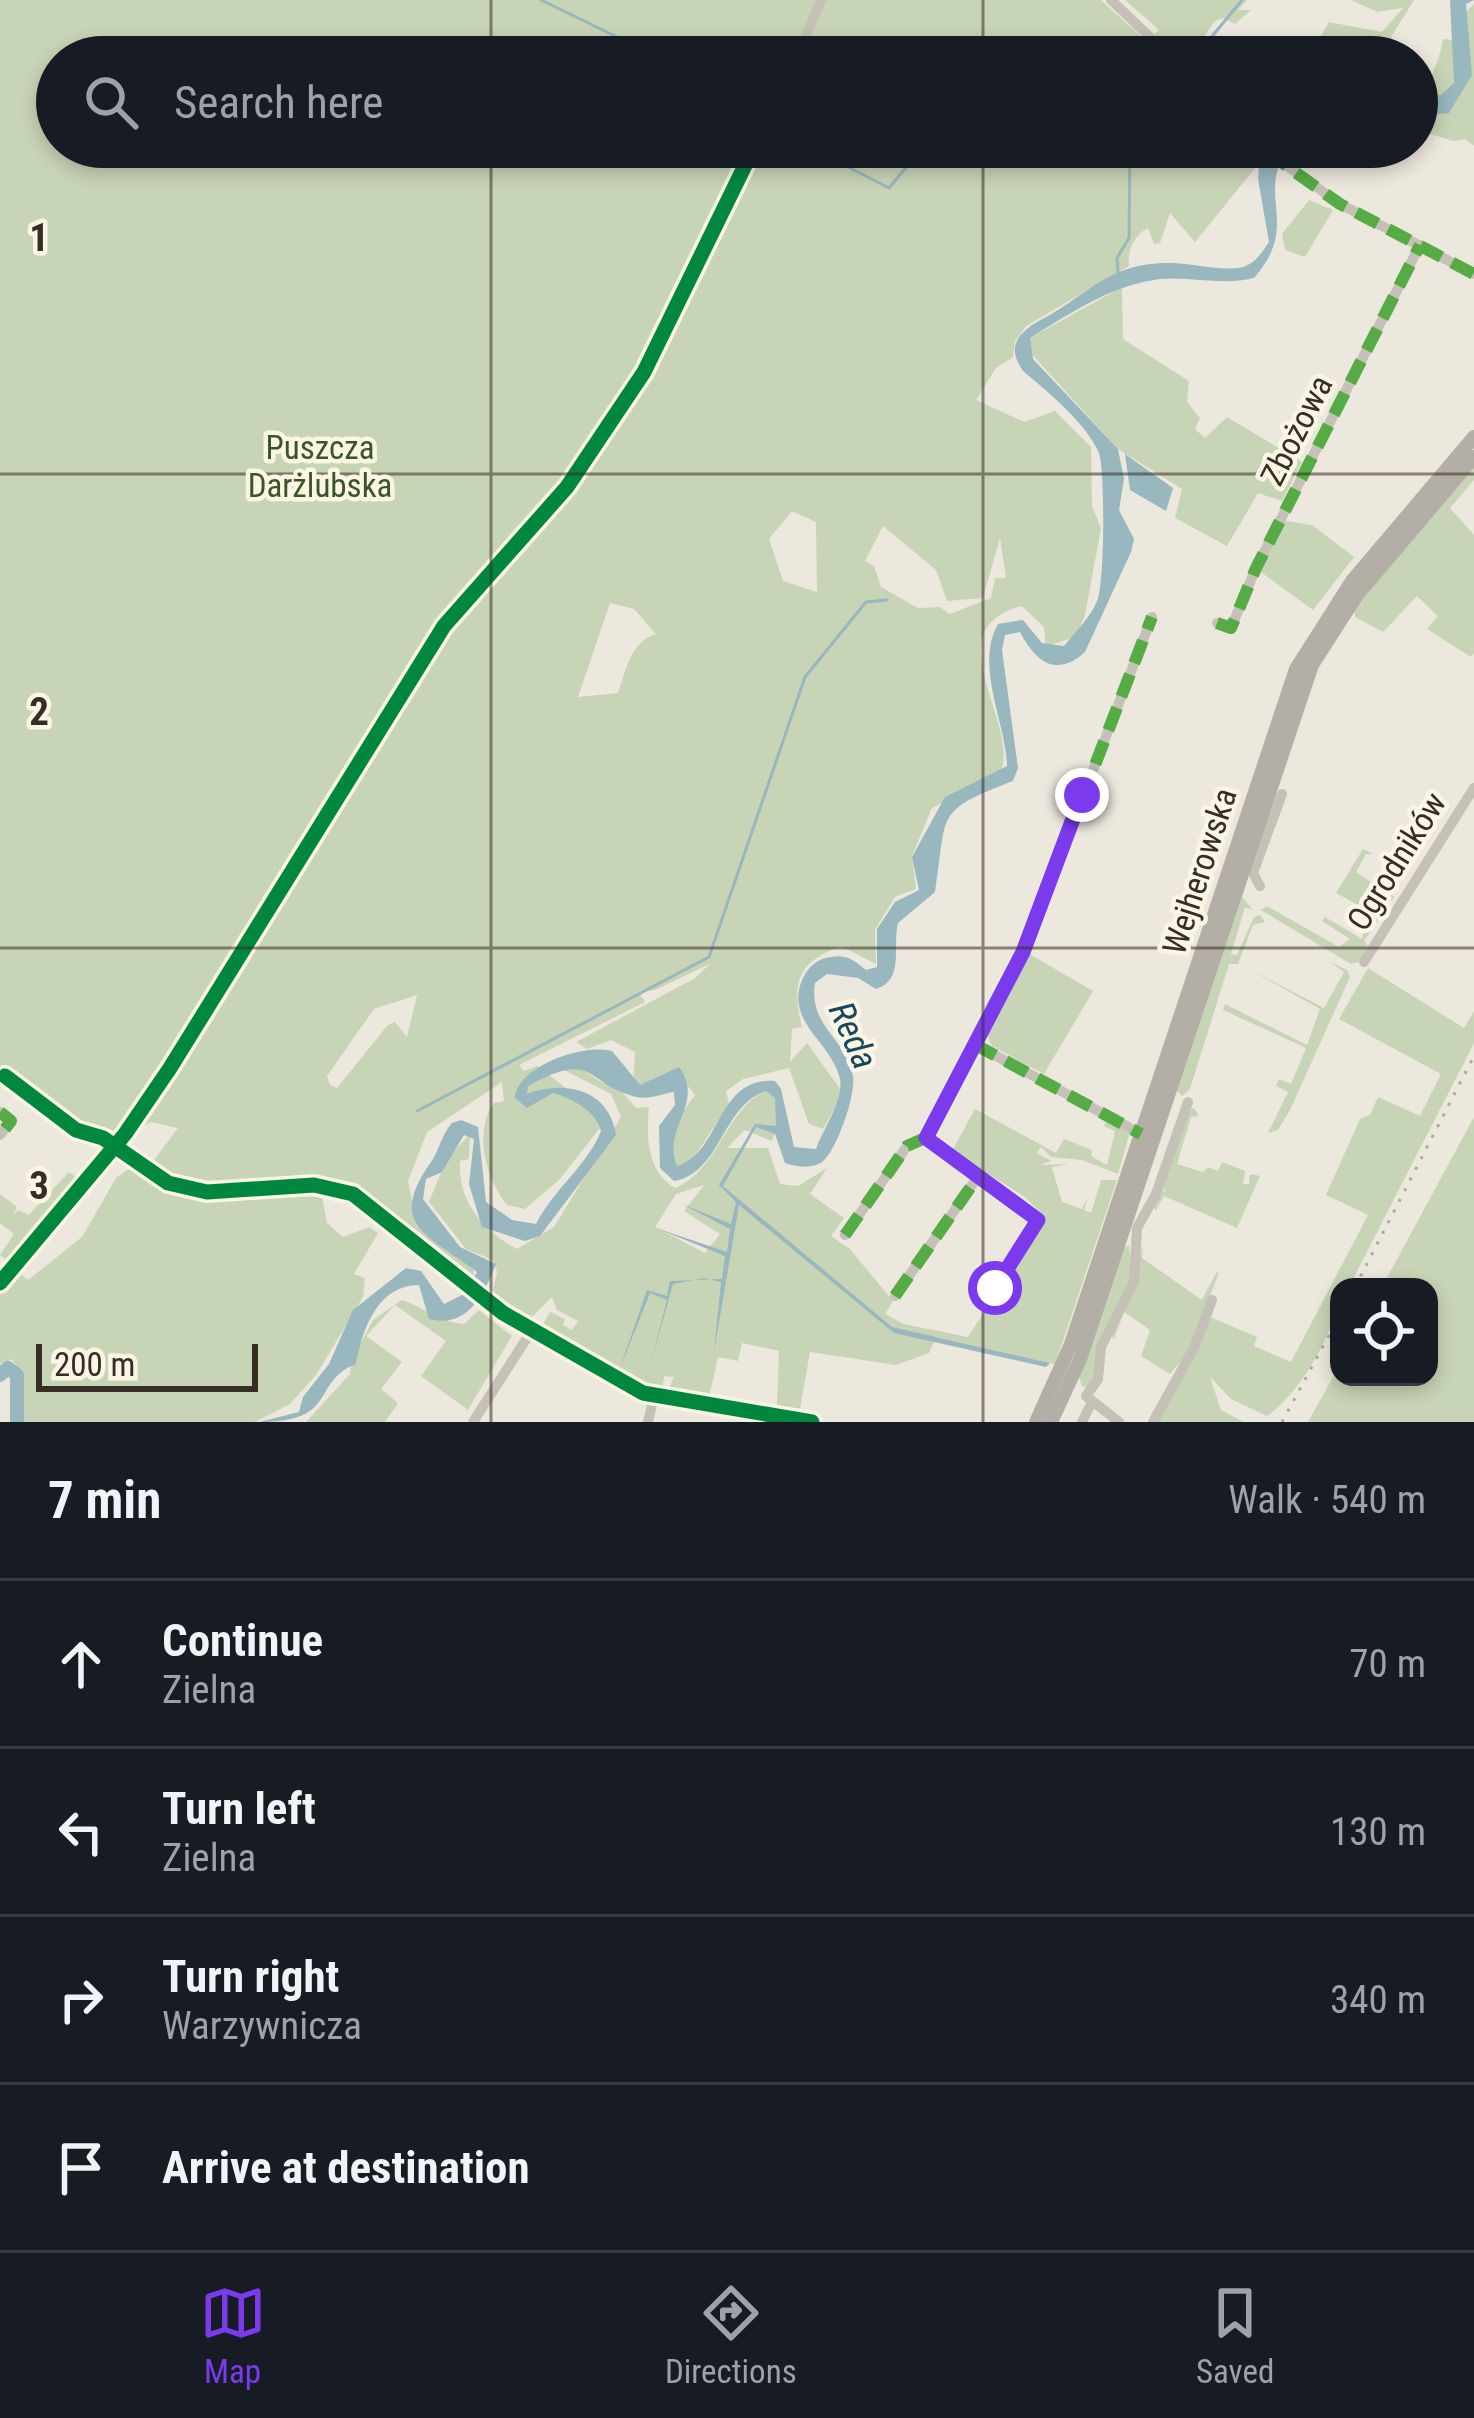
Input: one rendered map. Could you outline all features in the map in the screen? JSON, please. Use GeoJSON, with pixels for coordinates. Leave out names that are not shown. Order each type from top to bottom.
{"type":"FeatureCollection","features":[{"type":"Feature","properties":{"kind":"main road","name":"Wejherowska"},"geometry":{"type":"LineString","coordinates":[[1067,1374],[1141,1134],[1297,669],[1352,581],[1474,436]]}},
{"type":"Feature","properties":{"kind":"main road","name":"Wejherowska"},"geometry":{"type":"LineString","coordinates":[[1067,1374],[1312,665],[1358,595],[1474,457]]}},
{"type":"Feature","properties":{"kind":"main road"},"geometry":{"type":"LineString","coordinates":[[1036,1422],[1067,1374]]}},
{"type":"Feature","properties":{"kind":"main road"},"geometry":{"type":"LineString","coordinates":[[1051,1422],[1067,1374]]}},
{"type":"Feature","properties":{"kind":"street"},"geometry":{"type":"LineString","coordinates":[[806,36],[821,0]]}},
{"type":"Feature","properties":{"kind":"street"},"geometry":{"type":"LineString","coordinates":[[1111,0],[1149,36]]}},
{"type":"Feature","properties":{"kind":"street"},"geometry":{"type":"LineString","coordinates":[[0,1283],[114,1147],[170,1068],[444,626],[567,487],[644,372],[744,168]]}},
{"type":"Feature","properties":{"kind":"street"},"geometry":{"type":"LineString","coordinates":[[1289,168],[1340,203],[1474,274]]}},
{"type":"Feature","properties":{"kind":"street","name":"Zbożowa"},"geometry":{"type":"LineString","coordinates":[[1217,623],[1231,628],[1256,568],[1420,245]]}},
{"type":"Feature","properties":{"kind":"street"},"geometry":{"type":"LineString","coordinates":[[845,1235],[907,1146],[926,1138],[1023,952],[1152,617]]}},
{"type":"Feature","properties":{"kind":"street","name":"Ogrodników"},"geometry":{"type":"LineString","coordinates":[[1364,962],[1474,788]]}},
{"type":"Feature","properties":{"kind":"street"},"geometry":{"type":"LineString","coordinates":[[1260,886],[1252,873],[1282,794]]}},
{"type":"Feature","properties":{"kind":"street"},"geometry":{"type":"LineString","coordinates":[[974,1044],[1141,1134]]}},
{"type":"Feature","properties":{"kind":"street"},"geometry":{"type":"LineString","coordinates":[[4,1076],[76,1130],[114,1147],[153,1175],[190,1190],[314,1185],[352,1194],[482,1298],[653,1396],[721,1416],[812,1422]]}},
{"type":"Feature","properties":{"kind":"street"},"geometry":{"type":"LineString","coordinates":[[1119,1422],[1086,1396],[1098,1379],[1101,1347],[1134,1282],[1137,1228],[1156,1194],[1188,1102]]}},
{"type":"Feature","properties":{"kind":"street"},"geometry":{"type":"LineString","coordinates":[[0,1112],[11,1120],[0,1135]]}},
{"type":"Feature","properties":{"kind":"street"},"geometry":{"type":"LineString","coordinates":[[926,1138],[1038,1220],[995,1288]]}},
{"type":"Feature","properties":{"kind":"street"},"geometry":{"type":"LineString","coordinates":[[896,1296],[979,1175]]}},
{"type":"Feature","properties":{"kind":"street"},"geometry":{"type":"LineString","coordinates":[[1153,1422],[1195,1346],[1212,1300]]}},
{"type":"Feature","properties":{"kind":"street"},"geometry":{"type":"LineString","coordinates":[[473,1422],[532,1330]]}},
{"type":"Feature","properties":{"kind":"street"},"geometry":{"type":"LineString","coordinates":[[648,1422],[653,1396]]}},
{"type":"Feature","properties":{"kind":"street"},"geometry":{"type":"LineString","coordinates":[[1082,1422],[1092,1402]]}},
{"type":"Feature","properties":{"kind":"green space","name":"Puszcza Darżlubska"},"geometry":{"type":"Polygon","coordinates":[[[0,0],[1101,0],[1141,36],[36,36],[36,168],[1255,168],[1195,242],[1170,213],[1160,243],[1154,244],[1148,228],[1143,231],[1133,244],[1129,266],[1026,326],[1015,341],[1013,357],[996,368],[976,400],[1024,422],[1055,411],[1091,447],[1092,506],[1101,528],[1085,615],[1076,636],[1046,647],[1044,627],[1022,606],[996,618],[983,636],[981,657],[1001,732],[1004,756],[999,776],[932,808],[912,856],[916,889],[895,897],[875,930],[876,964],[841,946],[815,960],[801,976],[797,998],[802,1027],[792,1029],[790,1062],[807,1043],[843,1093],[823,1129],[809,1124],[789,1068],[743,1079],[726,1091],[729,1104],[685,1171],[670,1168],[661,1142],[695,1095],[687,1085],[648,1093],[633,1085],[635,1052],[611,1040],[587,1049],[576,1042],[695,978],[710,964],[655,990],[638,992],[645,1002],[519,1065],[524,1071],[537,1066],[607,1119],[559,1180],[525,1209],[507,1205],[485,1155],[484,1128],[494,1103],[504,1101],[502,1082],[427,1132],[408,1181],[415,1215],[474,1270],[473,1283],[359,1191],[308,1177],[233,1181],[180,1175],[151,1164],[178,1128],[151,1122],[112,1139],[107,1134],[113,1130],[79,1128],[81,1123],[8,1068],[0,1069],[0,0]],[[792,511],[769,539],[783,581],[817,592],[816,522],[792,511]],[[883,526],[865,561],[874,566],[881,587],[918,608],[940,607],[950,614],[991,598],[995,578],[1006,578],[1000,538],[983,598],[947,601],[936,570],[883,526]],[[610,603],[578,697],[618,693],[635,650],[656,634],[634,609],[610,603]],[[417,995],[374,1009],[327,1076],[330,1085],[337,1088],[387,1026],[395,1022],[407,1037],[417,995]]]}},
{"type":"Feature","properties":{"kind":"green space","name":"Puszcza Darżlubska"},"geometry":{"type":"Polygon","coordinates":[[[1125,0],[1247,0],[1238,10],[1251,10],[1235,24],[1224,18],[1215,21],[1205,36],[1152,36],[1159,30],[1125,0]]]}},
{"type":"Feature","properties":{"kind":"green space"},"geometry":{"type":"Polygon","coordinates":[[[1351,0],[1414,0],[1392,36],[1321,36],[1329,22],[1382,32],[1403,8],[1377,12],[1351,0]]]}},
{"type":"Feature","properties":{"kind":"green space"},"geometry":{"type":"Polygon","coordinates":[[[1474,4],[1474,146],[1465,139],[1438,136],[1438,56],[1443,39],[1453,40],[1466,26],[1466,12],[1474,4]]]}},
{"type":"Feature","properties":{"kind":"green space"},"geometry":{"type":"Polygon","coordinates":[[[1309,200],[1333,210],[1305,257],[1285,250],[1282,234],[1309,200]]]}},
{"type":"Feature","properties":{"kind":"green space"},"geometry":{"type":"Polygon","coordinates":[[[1122,287],[1123,339],[1189,381],[1187,402],[1200,418],[1195,429],[1205,438],[1227,417],[1302,462],[1282,501],[1258,493],[1227,546],[1175,518],[1182,489],[1118,449],[1027,349],[1030,338],[1122,287]]]}},
{"type":"Feature","properties":{"kind":"green space"},"geometry":{"type":"Polygon","coordinates":[[[1474,465],[1474,480],[1450,508],[1474,535],[1471,657],[1427,629],[1438,616],[1417,596],[1383,632],[1355,617],[1354,609],[1474,465]]]}},
{"type":"Feature","properties":{"kind":"green space"},"geometry":{"type":"Polygon","coordinates":[[[1286,521],[1312,525],[1354,557],[1313,610],[1258,570],[1286,521]]]}},
{"type":"Feature","properties":{"kind":"green space"},"geometry":{"type":"Polygon","coordinates":[[[1363,849],[1373,854],[1366,854],[1356,872],[1394,897],[1364,941],[1368,946],[1358,962],[1351,964],[1261,910],[1267,906],[1339,947],[1350,939],[1322,921],[1325,917],[1362,939],[1369,911],[1336,893],[1363,849]]]}},
{"type":"Feature","properties":{"kind":"green space"},"geometry":{"type":"Polygon","coordinates":[[[1242,897],[1253,910],[1245,907],[1231,954],[1237,955],[1254,917],[1260,915],[1265,922],[1253,925],[1238,964],[1229,964],[1190,1089],[1182,1096],[1176,1090],[1242,897]]]}},
{"type":"Feature","properties":{"kind":"green space"},"geometry":{"type":"Polygon","coordinates":[[[1026,952],[1093,991],[1044,1074],[992,1046],[984,1029],[1026,952]]]}},
{"type":"Feature","properties":{"kind":"green space"},"geometry":{"type":"Polygon","coordinates":[[[1330,962],[1347,970],[1350,977],[1290,1110],[1278,1130],[1268,1133],[1288,1092],[1276,1086],[1279,1079],[1291,1084],[1306,1048],[1223,1010],[1225,1004],[1307,1045],[1320,1009],[1249,969],[1324,1008],[1344,972],[1330,962]]]}},
{"type":"Feature","properties":{"kind":"green space"},"geometry":{"type":"Polygon","coordinates":[[[1368,968],[1464,1028],[1474,1011],[1474,1043],[1354,1278],[1335,1278],[1368,1215],[1326,1195],[1360,1119],[1370,1115],[1378,1097],[1420,1116],[1441,1074],[1339,1019],[1368,968]]]}},
{"type":"Feature","properties":{"kind":"green space"},"geometry":{"type":"Polygon","coordinates":[[[578,1067],[603,1083],[616,1085],[636,1108],[649,1107],[654,1163],[675,1188],[703,1166],[745,1106],[774,1087],[778,1122],[772,1141],[745,1130],[727,1148],[768,1148],[780,1184],[798,1186],[827,1168],[810,1194],[844,1218],[831,1236],[850,1249],[893,1301],[885,1314],[904,1324],[968,1337],[1045,1217],[1025,1197],[952,1151],[975,1109],[1056,1153],[1064,1139],[1092,1150],[1091,1156],[1107,1165],[1115,1131],[1104,1126],[1107,1119],[1130,1132],[1118,1174],[1082,1160],[1051,1157],[1041,1147],[1037,1153],[1051,1161],[1040,1165],[1069,1164],[1052,1167],[1062,1202],[1082,1209],[1088,1197],[1084,1210],[1091,1213],[1101,1180],[1117,1180],[1055,1364],[936,1337],[929,1353],[896,1365],[810,1352],[800,1409],[777,1405],[779,1351],[742,1343],[738,1361],[718,1357],[708,1402],[666,1394],[674,1377],[664,1376],[662,1393],[627,1380],[546,1332],[543,1324],[550,1312],[565,1319],[563,1325],[572,1330],[578,1321],[557,1310],[552,1297],[527,1322],[491,1300],[497,1272],[493,1260],[466,1249],[429,1202],[446,1160],[470,1134],[469,1159],[460,1161],[460,1176],[468,1202],[483,1224],[517,1249],[554,1227],[621,1117],[611,1094],[564,1070],[578,1067]],[[704,1185],[676,1194],[655,1227],[705,1253],[720,1234],[684,1211],[704,1185]]]}},
{"type":"Feature","properties":{"kind":"green space"},"geometry":{"type":"Polygon","coordinates":[[[1194,1108],[1199,1116],[1191,1117],[1177,1164],[1203,1172],[1208,1167],[1218,1171],[1222,1162],[1245,1171],[1243,1184],[1249,1184],[1250,1174],[1260,1176],[1237,1228],[1164,1196],[1156,1210],[1153,1207],[1160,1192],[1166,1191],[1162,1187],[1188,1110],[1194,1108]]]}},
{"type":"Feature","properties":{"kind":"green space"},"geometry":{"type":"Polygon","coordinates":[[[1474,1117],[1474,1422],[1308,1422],[1330,1382],[1330,1386],[1438,1386],[1438,1278],[1387,1278],[1474,1117]]]}},
{"type":"Feature","properties":{"kind":"green space"},"geometry":{"type":"Polygon","coordinates":[[[129,1169],[155,1184],[201,1198],[322,1197],[327,1223],[343,1237],[369,1227],[378,1233],[354,1274],[365,1278],[363,1297],[316,1375],[290,1404],[255,1422],[23,1422],[22,1375],[12,1359],[0,1364],[0,1294],[21,1274],[28,1280],[82,1237],[116,1178],[129,1169]]]}},
{"type":"Feature","properties":{"kind":"green space"},"geometry":{"type":"Polygon","coordinates":[[[69,1172],[78,1178],[9,1262],[0,1255],[14,1234],[0,1223],[0,1194],[17,1207],[13,1216],[18,1210],[29,1215],[69,1172]]]}},
{"type":"Feature","properties":{"kind":"green space"},"geometry":{"type":"Polygon","coordinates":[[[1129,1245],[1132,1284],[1090,1386],[1082,1387],[1079,1377],[1123,1248],[1129,1245]]]}},
{"type":"Feature","properties":{"kind":"green space"},"geometry":{"type":"Polygon","coordinates":[[[1143,1246],[1142,1258],[1202,1300],[1217,1271],[1218,1275],[1190,1350],[1170,1374],[1141,1356],[1150,1330],[1124,1312],[1114,1339],[1111,1335],[1143,1246]]]}},
{"type":"Feature","properties":{"kind":"green space"},"geometry":{"type":"Polygon","coordinates":[[[1330,1288],[1330,1328],[1325,1339],[1293,1392],[1267,1416],[1231,1399],[1210,1377],[1221,1410],[1244,1422],[1154,1422],[1210,1317],[1257,1337],[1254,1346],[1291,1362],[1330,1288]]]}},
{"type":"Feature","properties":{"kind":"green space"},"geometry":{"type":"Polygon","coordinates":[[[402,1300],[456,1323],[464,1324],[479,1310],[512,1336],[468,1410],[421,1376],[446,1341],[395,1305],[366,1336],[402,1362],[381,1389],[398,1403],[385,1422],[306,1422],[350,1374],[352,1360],[373,1320],[402,1300]]]}},
{"type":"Feature","properties":{"kind":"water"},"geometry":{"type":"Polygon","coordinates":[[[1450,0],[1474,0],[1466,4],[1472,75],[1449,113],[1438,114],[1438,95],[1454,83],[1450,0]]]}},
{"type":"Feature","properties":{"kind":"water"},"geometry":{"type":"Polygon","coordinates":[[[1259,168],[1278,168],[1275,241],[1254,278],[1142,282],[1092,301],[1030,338],[1033,359],[1118,449],[1124,479],[1119,510],[1134,539],[1131,552],[1085,652],[1075,660],[1048,663],[1020,632],[1005,635],[1002,650],[1018,768],[1013,781],[968,800],[948,818],[935,892],[898,923],[891,978],[876,989],[858,978],[827,974],[815,983],[817,1010],[853,1076],[848,1109],[827,1156],[809,1166],[785,1163],[775,1134],[756,1127],[723,1186],[892,1327],[1050,1363],[1046,1367],[894,1333],[739,1205],[714,1352],[721,1282],[710,1279],[722,1279],[725,1256],[653,1227],[727,1252],[730,1229],[682,1204],[731,1224],[736,1202],[719,1185],[755,1124],[776,1126],[775,1098],[766,1091],[751,1099],[702,1166],[674,1181],[660,1168],[659,1126],[675,1105],[674,1092],[636,1097],[588,1072],[566,1070],[528,1086],[527,1094],[555,1088],[582,1092],[604,1107],[616,1135],[540,1236],[525,1241],[482,1227],[469,1184],[474,1139],[464,1135],[442,1172],[426,1179],[423,1199],[460,1247],[496,1264],[480,1297],[464,1314],[443,1321],[429,1319],[419,1285],[392,1293],[367,1325],[356,1364],[333,1381],[313,1408],[285,1420],[259,1422],[299,1412],[303,1397],[329,1364],[353,1310],[406,1268],[421,1271],[444,1304],[464,1294],[477,1272],[420,1229],[412,1203],[452,1123],[461,1120],[478,1127],[486,1202],[512,1220],[536,1224],[601,1131],[589,1112],[560,1095],[553,1093],[527,1108],[515,1098],[527,1076],[553,1060],[584,1051],[612,1051],[640,1085],[679,1067],[688,1092],[674,1140],[677,1166],[703,1147],[741,1090],[756,1083],[775,1081],[794,1147],[816,1149],[836,1105],[840,1079],[799,1007],[803,978],[814,963],[837,956],[866,970],[877,967],[877,929],[895,902],[919,890],[912,857],[945,797],[1007,766],[990,677],[991,641],[998,624],[1023,620],[1042,643],[1064,646],[1091,613],[1100,590],[1099,453],[1076,420],[1023,371],[1015,345],[1029,327],[1116,273],[1149,264],[1235,268],[1252,263],[1269,242],[1259,168]]]}},
{"type":"Feature","properties":{"kind":"water"},"geometry":{"type":"Polygon","coordinates":[[[1125,454],[1173,488],[1166,511],[1130,490],[1125,454]]]}},
{"type":"Feature","properties":{"kind":"water"},"geometry":{"type":"Polygon","coordinates":[[[693,1280],[673,1284],[650,1366],[667,1300],[650,1293],[619,1371],[647,1290],[667,1296],[670,1281],[693,1280]]]}},
{"type":"Feature","properties":{"kind":"waterway"},"geometry":{"type":"LineString","coordinates":[[541,0],[615,36]]}},
{"type":"Feature","properties":{"kind":"waterway"},"geometry":{"type":"LineString","coordinates":[[1212,36],[1242,0]]}},
{"type":"Feature","properties":{"kind":"waterway"},"geometry":{"type":"LineString","coordinates":[[850,168],[889,188],[906,168]]}},
{"type":"Feature","properties":{"kind":"waterway"},"geometry":{"type":"LineString","coordinates":[[1118,272],[1117,258],[1129,238],[1130,168]]}},
{"type":"Feature","properties":{"kind":"waterway"},"geometry":{"type":"LineString","coordinates":[[417,1111],[709,957],[805,677],[866,602],[887,600]]}},
{"type":"Feature","properties":{"kind":"waterway","name":"Reda"},"geometry":{"type":"LineString","coordinates":[[0,1375],[8,1368],[17,1375],[17,1422]]}},
{"type":"Feature","properties":{"kind":"railway"},"geometry":{"type":"LineString","coordinates":[[1360,1278],[1474,1056]]}},
{"type":"Feature","properties":{"kind":"railway"},"geometry":{"type":"LineString","coordinates":[[1282,1422],[1330,1334]]}},
{"type":"Feature","properties":{"kind":"marked path"},"geometry":{"type":"LineString","coordinates":[[1289,168],[1340,204],[1474,274]]}},
{"type":"Feature","properties":{"kind":"marked path"},"geometry":{"type":"LineString","coordinates":[[1217,623],[1231,628],[1256,568],[1420,245]]}},
{"type":"Feature","properties":{"kind":"marked path"},"geometry":{"type":"LineString","coordinates":[[845,1235],[907,1146],[925,1138],[1023,952],[1152,617]]}},
{"type":"Feature","properties":{"kind":"marked path"},"geometry":{"type":"LineString","coordinates":[[974,1044],[1141,1134]]}},
{"type":"Feature","properties":{"kind":"marked path"},"geometry":{"type":"LineString","coordinates":[[0,1112],[11,1121],[0,1135]]}},
{"type":"Feature","properties":{"kind":"marked path"},"geometry":{"type":"LineString","coordinates":[[925,1138],[1038,1220],[995,1288]]}},
{"type":"Feature","properties":{"kind":"marked path"},"geometry":{"type":"LineString","coordinates":[[895,1296],[979,1175]]}},
{"type":"Feature","properties":{"kind":"cycle path"},"geometry":{"type":"LineString","coordinates":[[0,1283],[125,1134],[170,1068],[444,626],[567,487],[644,372],[744,168]]}},
{"type":"Feature","properties":{"kind":"cycle path"},"geometry":{"type":"LineString","coordinates":[[5,1076],[76,1130],[103,1138],[168,1183],[207,1192],[314,1185],[353,1194],[503,1313],[643,1393],[812,1422]]}},
{"type":"Feature","properties":{"kind":"route"},"geometry":{"type":"LineString","coordinates":[[995,1288],[1038,1220],[926,1138],[1023,952],[1082,795]]}}]}
